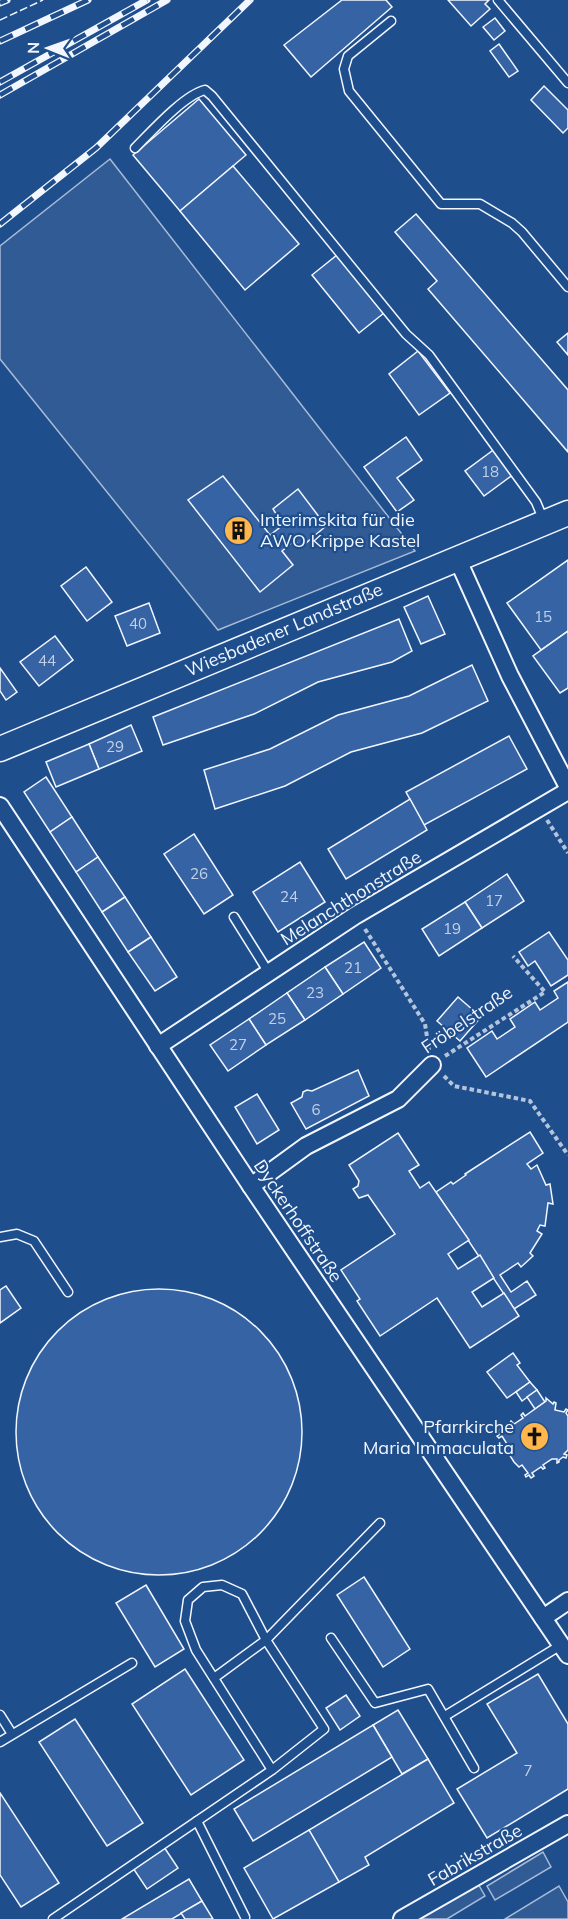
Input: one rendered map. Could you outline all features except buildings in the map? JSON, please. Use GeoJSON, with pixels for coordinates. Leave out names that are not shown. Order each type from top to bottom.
{"type":"FeatureCollection","features":[{"type":"Feature","properties":{"kind":"main road","name":"Wiesbadener Landstraße"},"geometry":{"type":"LineString","coordinates":[[0,748],[568,513]]}},
{"type":"Feature","properties":{"kind":"street","name":"Melanchthonstraße"},"geometry":{"type":"LineString","coordinates":[[158,1046],[356,915],[568,789],[510,676],[457,558]]}},
{"type":"Feature","properties":{"kind":"street","name":"Dyckerhoffstraße"},"geometry":{"type":"LineString","coordinates":[[0,806],[251,1186],[564,1650]]}},
{"type":"Feature","properties":{"kind":"street","name":"Fröbelstraße"},"geometry":{"type":"LineString","coordinates":[[251,1186],[306,1146],[398,1099],[432,1065]]}},
{"type":"Feature","properties":{"kind":"street"},"geometry":{"type":"LineString","coordinates":[[543,1618],[568,1601]]}},
{"type":"Feature","properties":{"kind":"street","name":"Fabrikstraße"},"geometry":{"type":"LineString","coordinates":[[402,1919],[568,1824]]}},
{"type":"Feature","properties":{"kind":"lane"},"geometry":{"type":"LineString","coordinates":[[498,0],[568,83]]}},
{"type":"Feature","properties":{"kind":"lane"},"geometry":{"type":"LineString","coordinates":[[391,21],[348,56],[344,69],[349,91],[441,204],[480,204],[512,223],[568,288]]}},
{"type":"Feature","properties":{"kind":"lane"},"geometry":{"type":"LineString","coordinates":[[135,148],[166,117],[198,92],[205,90],[212,96],[406,334],[429,355],[536,502],[544,522]]}},
{"type":"Feature","properties":{"kind":"lane"},"geometry":{"type":"LineString","coordinates":[[234,917],[269,973]]}},
{"type":"Feature","properties":{"kind":"lane"},"geometry":{"type":"LineString","coordinates":[[0,1237],[17,1234],[34,1241],[68,1292]]}},
{"type":"Feature","properties":{"kind":"lane"},"geometry":{"type":"LineString","coordinates":[[214,1678],[266,1640],[380,1523]]}},
{"type":"Feature","properties":{"kind":"lane"},"geometry":{"type":"LineString","coordinates":[[52,1919],[272,1770],[324,1730],[266,1640],[242,1593],[222,1585],[203,1587],[188,1600],[185,1621],[196,1650],[272,1770]]}},
{"type":"Feature","properties":{"kind":"lane"},"geometry":{"type":"LineString","coordinates":[[331,1638],[375,1703],[428,1689],[474,1768]]}},
{"type":"Feature","properties":{"kind":"lane"},"geometry":{"type":"LineString","coordinates":[[445,1716],[564,1650]]}},
{"type":"Feature","properties":{"kind":"lane"},"geometry":{"type":"LineString","coordinates":[[0,1742],[132,1663]]}},
{"type":"Feature","properties":{"kind":"lane"},"geometry":{"type":"LineString","coordinates":[[0,1714],[12,1734]]}},
{"type":"Feature","properties":{"kind":"lane"},"geometry":{"type":"LineString","coordinates":[[197,1821],[245,1917]]}},
{"type":"Feature","properties":{"kind":"path"},"geometry":{"type":"LineString","coordinates":[[539,808],[568,853]]}},
{"type":"Feature","properties":{"kind":"path"},"geometry":{"type":"LineString","coordinates":[[356,915],[425,1024],[432,1065],[454,1086],[530,1101],[568,1155]]}},
{"type":"Feature","properties":{"kind":"path","name":"Fröbelstraße"},"geometry":{"type":"LineString","coordinates":[[432,1065],[545,992],[513,956]]}},
{"type":"Feature","properties":{"kind":"shaded area"},"geometry":{"type":"Polygon","coordinates":[[[110,159],[415,551],[218,630],[0,359],[0,246],[110,159]]]}},
{"type":"Feature","properties":{"kind":"shaded area"},"geometry":{"type":"Polygon","coordinates":[[[543,1852],[551,1867],[495,1900],[487,1886],[543,1852]]]}},
{"type":"Feature","properties":{"kind":"shaded area"},"geometry":{"type":"Polygon","coordinates":[[[477,1882],[485,1896],[447,1919],[417,1919],[477,1882]]]}},
{"type":"Feature","properties":{"kind":"shaded area"},"geometry":{"type":"Polygon","coordinates":[[[559,1886],[568,1902],[568,1919],[505,1919],[559,1886]]]}},
{"type":"Feature","properties":{"kind":"railway"},"geometry":{"type":"LineString","coordinates":[[0,3],[7,0]]}},
{"type":"Feature","properties":{"kind":"railway"},"geometry":{"type":"LineString","coordinates":[[0,41],[88,0]]}},
{"type":"Feature","properties":{"kind":"railway"},"geometry":{"type":"LineString","coordinates":[[0,82],[147,0]]}},
{"type":"Feature","properties":{"kind":"railway"},"geometry":{"type":"LineString","coordinates":[[0,95],[167,0]]}},
{"type":"Feature","properties":{"kind":"railway"},"geometry":{"type":"LineString","coordinates":[[0,224],[96,148],[250,0]]}},
{"type":"Feature","properties":{"kind":"fence"},"geometry":{"type":"LineString","coordinates":[[0,20],[43,0]]}},
{"type":"Feature","properties":{"kind":"place","name":"Interimskita für die AWO Krippe Kastel"},"geometry":{"type":"Point","coordinates":[239,530]}},
{"type":"Feature","properties":{"kind":"place","name":"Pfarrkirche Maria Immaculata"},"geometry":{"type":"Point","coordinates":[535,1437]}}]}
